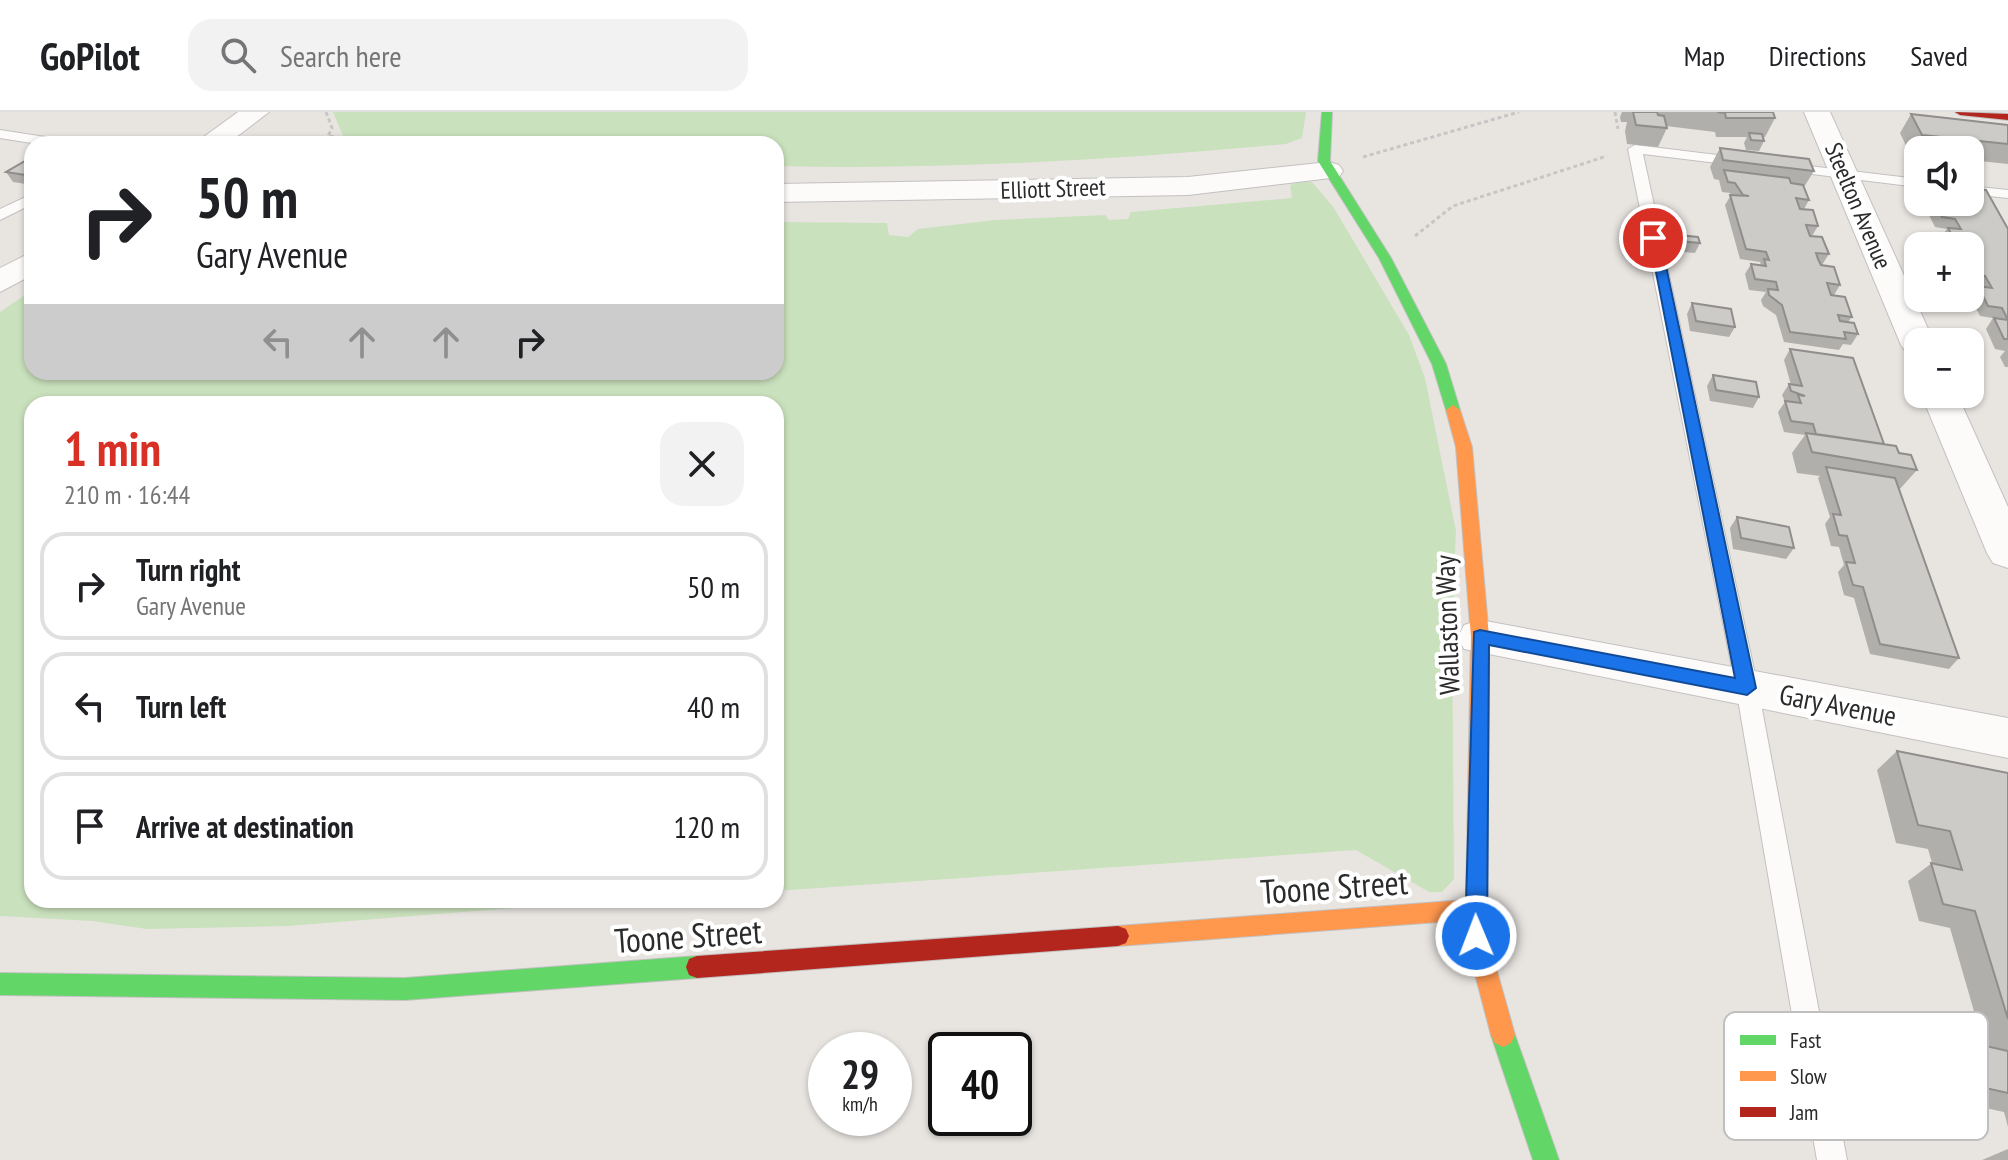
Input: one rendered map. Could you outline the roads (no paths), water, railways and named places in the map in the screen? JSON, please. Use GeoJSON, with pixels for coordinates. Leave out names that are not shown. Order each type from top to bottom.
{"type":"FeatureCollection","features":[{"type":"Feature","properties":{"kind":"street"},"geometry":{"type":"LineString","coordinates":[[220,136],[254,112]]}},
{"type":"Feature","properties":{"kind":"street"},"geometry":{"type":"LineString","coordinates":[[1327,112],[1324,161],[1328,170]]}},
{"type":"Feature","properties":{"kind":"street","name":"Steelton Avenue"},"geometry":{"type":"LineString","coordinates":[[1817,112],[1911,328]]}},
{"type":"Feature","properties":{"kind":"street"},"geometry":{"type":"LineString","coordinates":[[1960,112],[2008,117]]}},
{"type":"Feature","properties":{"kind":"street","name":"Elliott Street"},"geometry":{"type":"LineString","coordinates":[[784,193],[1188,186],[1328,170]]}},
{"type":"Feature","properties":{"kind":"street","name":"Wallaston Way"},"geometry":{"type":"LineString","coordinates":[[1328,170],[1380,251],[1439,364],[1464,447],[1480,637],[1476,936],[1490,997],[1546,1160]]}},
{"type":"Feature","properties":{"kind":"street"},"geometry":{"type":"LineString","coordinates":[[0,282],[24,266]]}},
{"type":"Feature","properties":{"kind":"street"},"geometry":{"type":"LineString","coordinates":[[1945,408],[2008,553]]}},
{"type":"Feature","properties":{"kind":"street","name":"Gary Avenue"},"geometry":{"type":"LineString","coordinates":[[1480,637],[2008,738]]}},
{"type":"Feature","properties":{"kind":"street","name":"Toone Street"},"geometry":{"type":"LineString","coordinates":[[0,984],[405,989],[1475,909]]}},
{"type":"Feature","properties":{"kind":"lane"},"geometry":{"type":"LineString","coordinates":[[0,134],[24,138]]}},
{"type":"Feature","properties":{"kind":"lane"},"geometry":{"type":"LineString","coordinates":[[1805,1012],[1747,688],[1635,149],[1904,181]]}},
{"type":"Feature","properties":{"kind":"lane"},"geometry":{"type":"LineString","coordinates":[[1984,191],[2008,194]]}},
{"type":"Feature","properties":{"kind":"lane"},"geometry":{"type":"LineString","coordinates":[[0,215],[24,202]]}},
{"type":"Feature","properties":{"kind":"lane"},"geometry":{"type":"LineString","coordinates":[[1828,1140],[1832,1160]]}}]}
